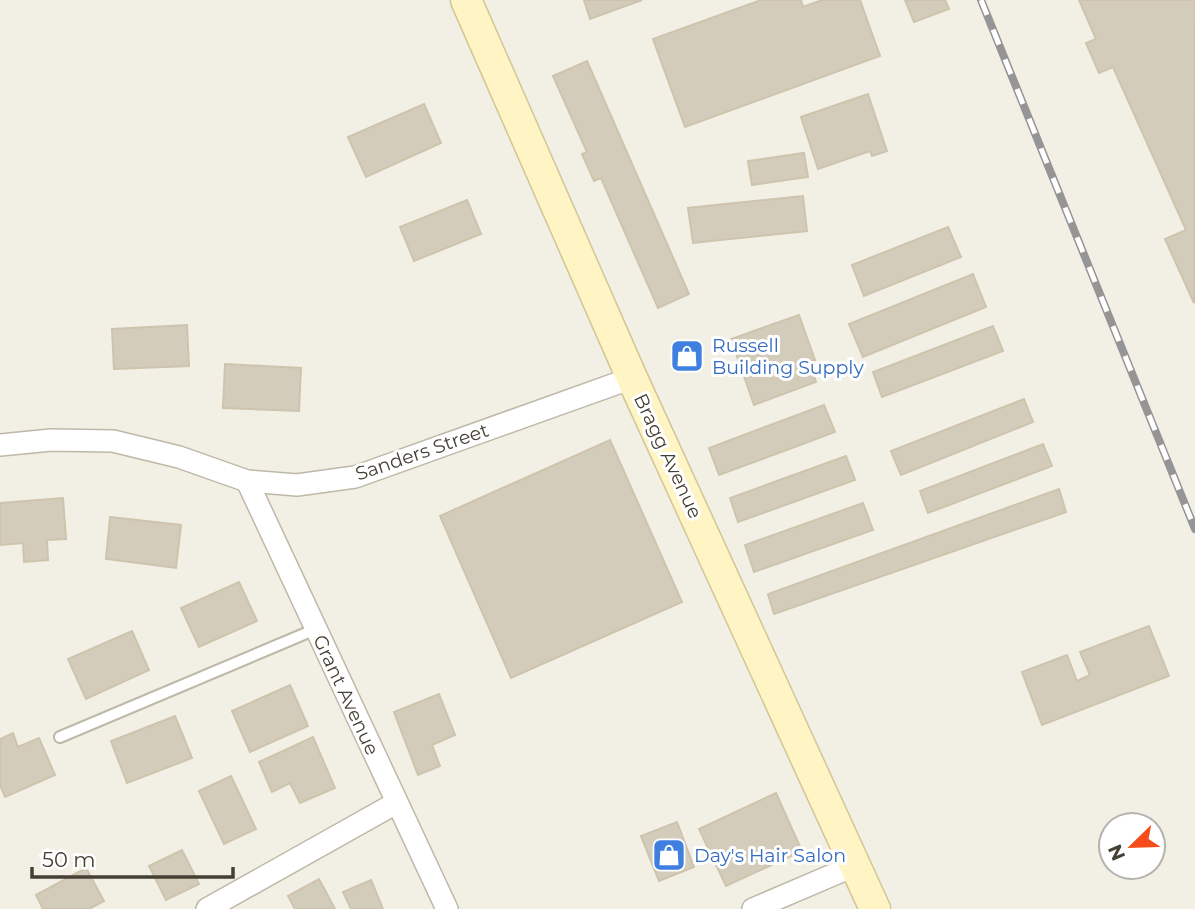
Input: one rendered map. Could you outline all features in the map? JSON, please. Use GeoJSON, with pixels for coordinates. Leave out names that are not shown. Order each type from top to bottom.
{"type":"FeatureCollection","features":[{"type":"Feature","properties":{"kind":"main road","name":"Bragg Avenue"},"geometry":{"type":"LineString","coordinates":[[466,0],[632,379],[876,909]]}},
{"type":"Feature","properties":{"kind":"street","name":"Sanders Street"},"geometry":{"type":"LineString","coordinates":[[0,445],[51,440],[113,441],[178,457],[247,481],[298,485],[355,477],[632,379]]}},
{"type":"Feature","properties":{"kind":"street","name":"Grant Avenue"},"geometry":{"type":"LineString","coordinates":[[247,481],[447,909]]}},
{"type":"Feature","properties":{"kind":"street"},"geometry":{"type":"LineString","coordinates":[[207,909],[396,803]]}},
{"type":"Feature","properties":{"kind":"street"},"geometry":{"type":"LineString","coordinates":[[753,909],[856,865]]}},
{"type":"Feature","properties":{"kind":"lane"},"geometry":{"type":"LineString","coordinates":[[60,737],[316,629]]}},
{"type":"Feature","properties":{"kind":"building"},"geometry":{"type":"Polygon","coordinates":[[[584,0],[642,0],[590,19],[584,0]]]}},
{"type":"Feature","properties":{"kind":"building"},"geometry":{"type":"Polygon","coordinates":[[[761,0],[801,0],[803,7],[822,0],[860,0],[880,56],[685,127],[653,39],[761,0]]]}},
{"type":"Feature","properties":{"kind":"building"},"geometry":{"type":"Polygon","coordinates":[[[905,0],[945,0],[949,9],[914,22],[905,0]]]}},
{"type":"Feature","properties":{"kind":"building"},"geometry":{"type":"Polygon","coordinates":[[[1079,0],[1195,0],[1194,303],[1165,239],[1186,230],[1113,67],[1099,73],[1086,43],[1096,39],[1079,0]]]}},
{"type":"Feature","properties":{"kind":"building"},"geometry":{"type":"Polygon","coordinates":[[[587,61],[689,294],[658,308],[601,178],[594,181],[582,154],[587,152],[553,76],[587,61]]]}},
{"type":"Feature","properties":{"kind":"building"},"geometry":{"type":"Polygon","coordinates":[[[868,94],[887,151],[872,156],[870,151],[818,169],[801,117],[868,94]]]}},
{"type":"Feature","properties":{"kind":"building"},"geometry":{"type":"Polygon","coordinates":[[[424,104],[441,143],[366,177],[348,137],[424,104]]]}},
{"type":"Feature","properties":{"kind":"building"},"geometry":{"type":"Polygon","coordinates":[[[804,153],[808,177],[752,185],[748,161],[804,153]]]}},
{"type":"Feature","properties":{"kind":"building"},"geometry":{"type":"Polygon","coordinates":[[[803,196],[807,231],[693,243],[688,208],[803,196]]]}},
{"type":"Feature","properties":{"kind":"building"},"geometry":{"type":"Polygon","coordinates":[[[467,200],[481,234],[414,261],[400,227],[467,200]]]}},
{"type":"Feature","properties":{"kind":"building"},"geometry":{"type":"Polygon","coordinates":[[[948,227],[961,257],[864,296],[852,265],[948,227]]]}},
{"type":"Feature","properties":{"kind":"building"},"geometry":{"type":"Polygon","coordinates":[[[973,274],[986,307],[863,357],[849,324],[973,274]]]}},
{"type":"Feature","properties":{"kind":"building"},"geometry":{"type":"Polygon","coordinates":[[[799,315],[815,360],[809,362],[816,382],[754,405],[731,339],[799,315]]]}},
{"type":"Feature","properties":{"kind":"building"},"geometry":{"type":"Polygon","coordinates":[[[187,325],[189,366],[114,369],[112,329],[187,325]]]}},
{"type":"Feature","properties":{"kind":"building"},"geometry":{"type":"Polygon","coordinates":[[[993,326],[1003,351],[882,397],[873,372],[993,326]]]}},
{"type":"Feature","properties":{"kind":"building"},"geometry":{"type":"Polygon","coordinates":[[[225,364],[301,368],[299,411],[223,408],[225,364]]]}},
{"type":"Feature","properties":{"kind":"building"},"geometry":{"type":"Polygon","coordinates":[[[1024,399],[1033,422],[901,475],[891,451],[1024,399]]]}},
{"type":"Feature","properties":{"kind":"building"},"geometry":{"type":"Polygon","coordinates":[[[824,405],[835,432],[719,475],[709,448],[824,405]]]}},
{"type":"Feature","properties":{"kind":"building"},"geometry":{"type":"Polygon","coordinates":[[[610,440],[682,602],[511,678],[440,516],[610,440]]]}},
{"type":"Feature","properties":{"kind":"building"},"geometry":{"type":"Polygon","coordinates":[[[1043,444],[1052,466],[928,513],[920,491],[1043,444]]]}},
{"type":"Feature","properties":{"kind":"building"},"geometry":{"type":"Polygon","coordinates":[[[846,456],[855,480],[738,522],[730,498],[846,456]]]}},
{"type":"Feature","properties":{"kind":"building"},"geometry":{"type":"Polygon","coordinates":[[[1059,489],[1066,512],[774,614],[768,594],[1059,489]]]}},
{"type":"Feature","properties":{"kind":"building"},"geometry":{"type":"Polygon","coordinates":[[[63,498],[66,539],[47,540],[48,560],[24,562],[23,543],[0,545],[0,503],[63,498]]]}},
{"type":"Feature","properties":{"kind":"building"},"geometry":{"type":"Polygon","coordinates":[[[863,503],[873,530],[754,572],[745,545],[863,503]]]}},
{"type":"Feature","properties":{"kind":"building"},"geometry":{"type":"Polygon","coordinates":[[[110,517],[181,525],[176,568],[106,559],[110,517]]]}},
{"type":"Feature","properties":{"kind":"building"},"geometry":{"type":"Polygon","coordinates":[[[239,582],[257,621],[199,647],[181,608],[239,582]]]}},
{"type":"Feature","properties":{"kind":"building"},"geometry":{"type":"Polygon","coordinates":[[[1149,626],[1169,676],[1042,725],[1022,672],[1067,655],[1077,681],[1090,675],[1080,652],[1149,626]]]}},
{"type":"Feature","properties":{"kind":"building"},"geometry":{"type":"Polygon","coordinates":[[[132,631],[149,670],[86,699],[68,659],[132,631]]]}},
{"type":"Feature","properties":{"kind":"building"},"geometry":{"type":"Polygon","coordinates":[[[290,685],[308,726],[250,752],[232,711],[290,685]]]}},
{"type":"Feature","properties":{"kind":"building"},"geometry":{"type":"Polygon","coordinates":[[[439,694],[455,735],[432,745],[440,766],[418,775],[394,712],[439,694]]]}},
{"type":"Feature","properties":{"kind":"building"},"geometry":{"type":"Polygon","coordinates":[[[175,716],[192,758],[127,783],[111,741],[175,716]]]}},
{"type":"Feature","properties":{"kind":"building"},"geometry":{"type":"Polygon","coordinates":[[[13,733],[18,747],[39,738],[55,775],[5,797],[0,785],[0,739],[13,733]]]}},
{"type":"Feature","properties":{"kind":"building"},"geometry":{"type":"Polygon","coordinates":[[[313,737],[335,788],[300,803],[290,783],[272,792],[259,762],[313,737]]]}},
{"type":"Feature","properties":{"kind":"building"},"geometry":{"type":"Polygon","coordinates":[[[231,776],[256,829],[224,844],[199,791],[231,776]]]}},
{"type":"Feature","properties":{"kind":"building"},"geometry":{"type":"Polygon","coordinates":[[[776,793],[802,851],[726,886],[699,829],[776,793]]]}},
{"type":"Feature","properties":{"kind":"building"},"geometry":{"type":"Polygon","coordinates":[[[677,822],[694,867],[659,881],[641,836],[677,822]]]}},
{"type":"Feature","properties":{"kind":"building"},"geometry":{"type":"Polygon","coordinates":[[[182,850],[199,884],[166,900],[149,866],[182,850]]]}},
{"type":"Feature","properties":{"kind":"building"},"geometry":{"type":"Polygon","coordinates":[[[86,868],[104,901],[89,909],[43,909],[36,895],[86,868]]]}},
{"type":"Feature","properties":{"kind":"building"},"geometry":{"type":"Polygon","coordinates":[[[319,879],[335,909],[295,909],[288,896],[319,879]]]}},
{"type":"Feature","properties":{"kind":"building"},"geometry":{"type":"Polygon","coordinates":[[[371,880],[383,909],[351,909],[343,892],[371,880]]]}},
{"type":"Feature","properties":{"kind":"railway"},"geometry":{"type":"LineString","coordinates":[[981,0],[1195,529]]}},
{"type":"Feature","properties":{"kind":"place","name":"Russell Building Supply"},"geometry":{"type":"Point","coordinates":[687,356]}},
{"type":"Feature","properties":{"kind":"place","name":"Day's Hair Salon"},"geometry":{"type":"Point","coordinates":[669,855]}}]}
